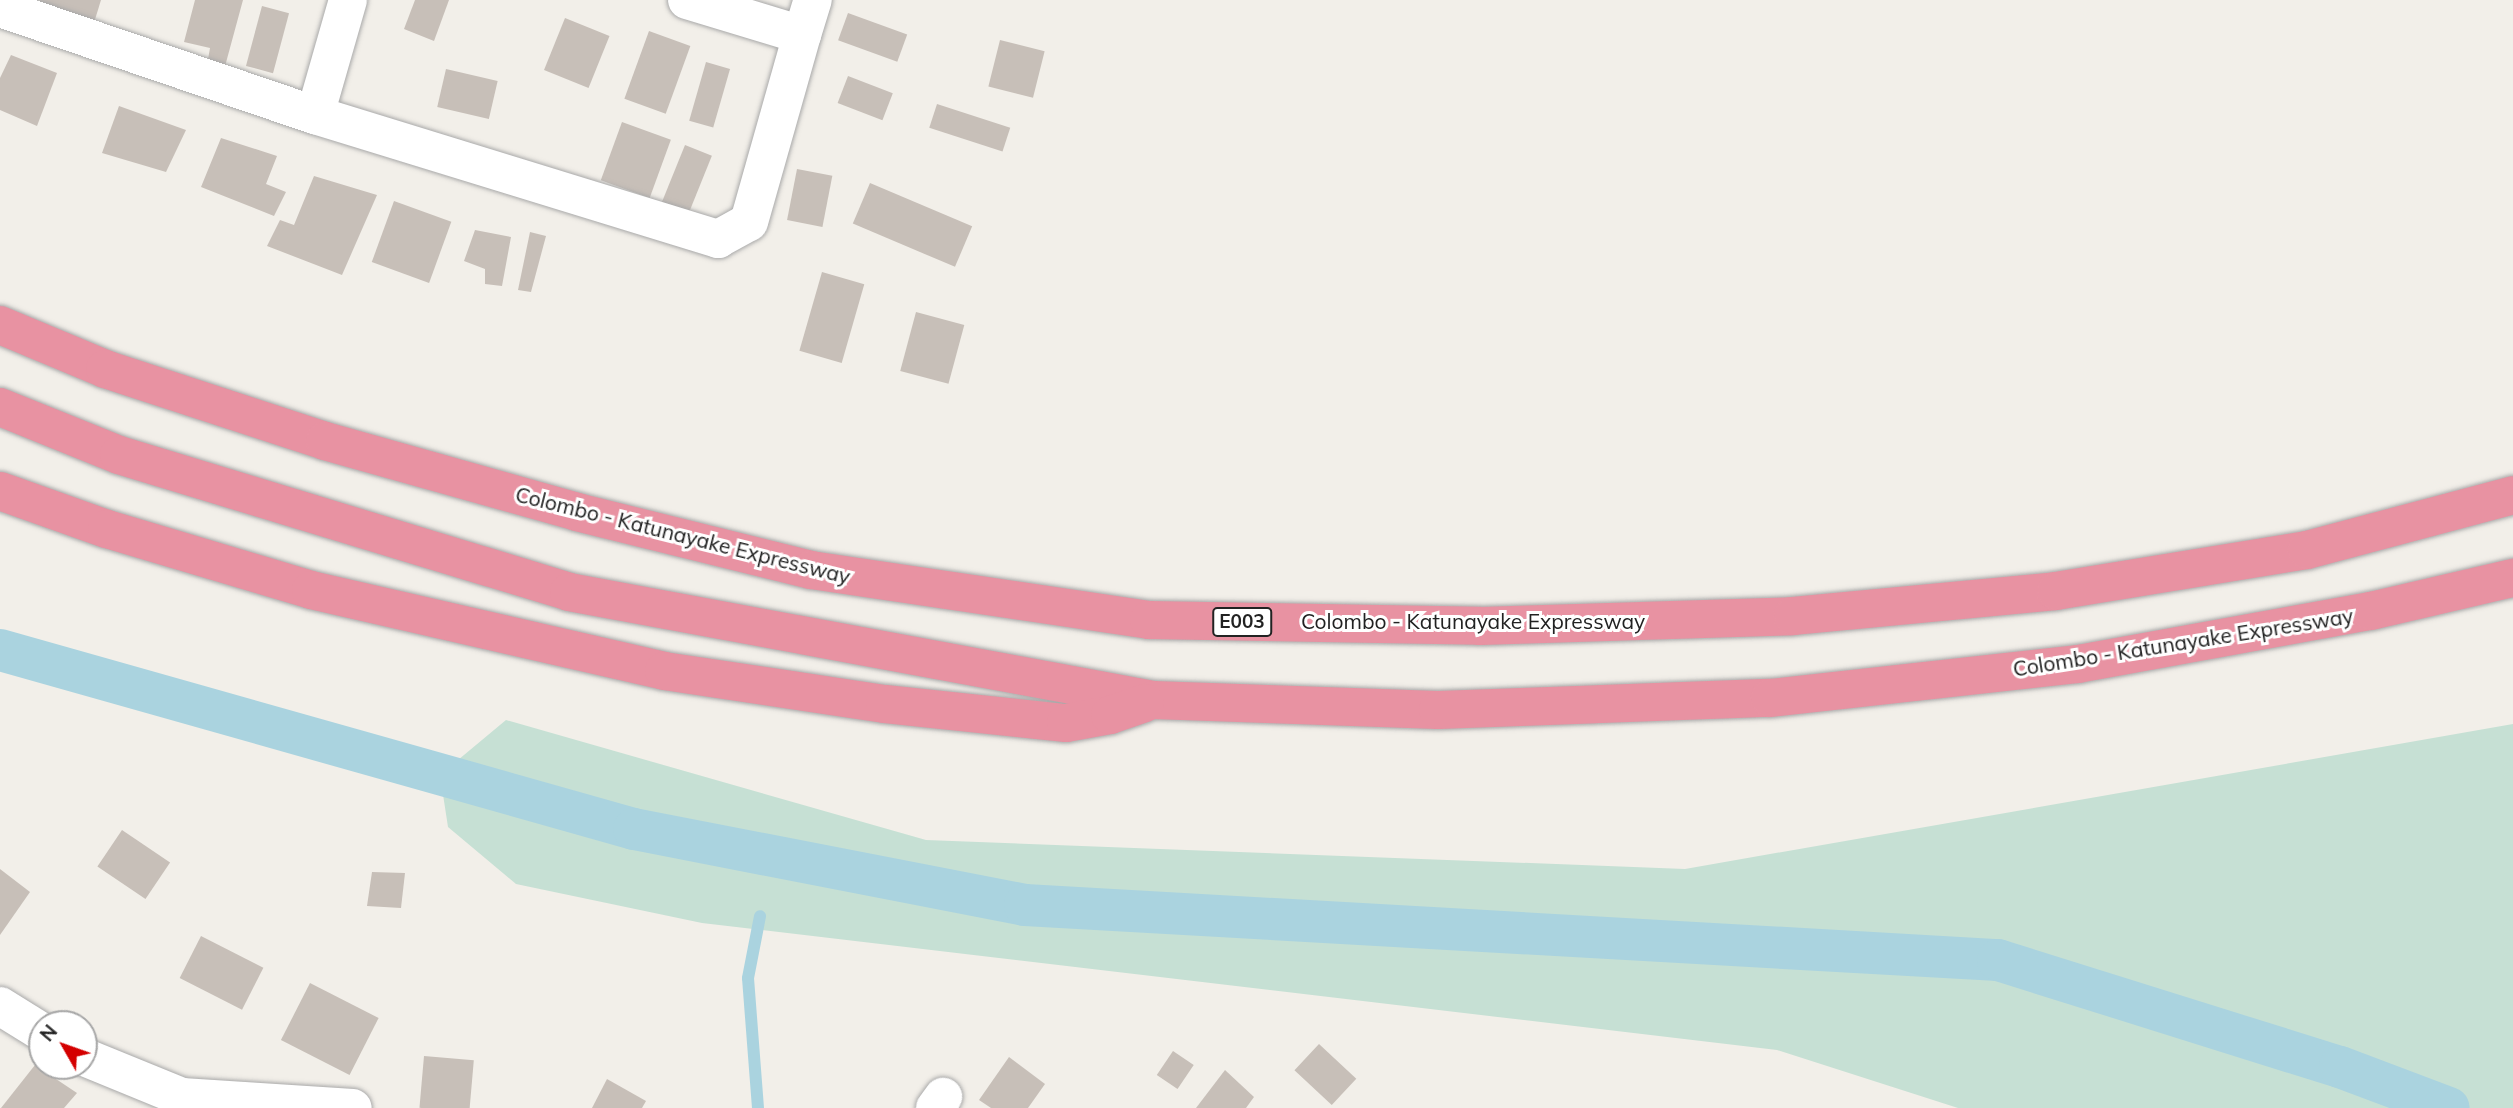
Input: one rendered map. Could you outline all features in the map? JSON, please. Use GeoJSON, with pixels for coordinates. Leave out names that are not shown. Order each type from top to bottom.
{"type":"FeatureCollection","features":[{"type":"Feature","properties":{"kind":"highway","name":"Colombo - Katunayake Expressway"},"geometry":{"type":"LineString","coordinates":[[0,325],[105,369],[325,441],[577,512],[811,570],[1149,620],[1480,626],[1807,615],[2056,592],[2294,552],[2513,495]]}},
{"type":"Feature","properties":{"kind":"highway","name":"Colombo - Katunayake Expressway"},"geometry":{"type":"LineString","coordinates":[[0,407],[119,455],[569,592],[1153,701],[1438,710],[1770,698],[2078,664],[2371,611],[2513,578]]}},
{"type":"Feature","properties":{"kind":"highway"},"geometry":{"type":"LineString","coordinates":[[0,491],[107,530],[311,590],[663,671],[885,704],[1066,723],[1110,715],[1153,701]]}},
{"type":"Feature","properties":{"kind":"street"},"geometry":{"type":"LineString","coordinates":[[315,115],[348,0]]}},
{"type":"Feature","properties":{"kind":"street"},"geometry":{"type":"LineString","coordinates":[[0,8],[315,115],[718,239],[749,222],[807,17],[687,0]]}},
{"type":"Feature","properties":{"kind":"street"},"geometry":{"type":"LineString","coordinates":[[0,1006],[28,1023]]}},
{"type":"Feature","properties":{"kind":"street"},"geometry":{"type":"LineString","coordinates":[[98,1063],[182,1097],[353,1108]]}},
{"type":"Feature","properties":{"kind":"green space"},"geometry":{"type":"Polygon","coordinates":[[[506,720],[926,840],[1685,869],[2513,724],[2513,1108],[1958,1108],[1777,1050],[702,923],[516,884],[448,827],[440,775],[506,720]]]}},
{"type":"Feature","properties":{"kind":"building"},"geometry":{"type":"Polygon","coordinates":[[[40,0],[101,0],[93,26],[37,8],[40,0]]]}},
{"type":"Feature","properties":{"kind":"building"},"geometry":{"type":"Polygon","coordinates":[[[195,0],[243,0],[224,70],[207,65],[210,48],[184,42],[195,0]]]}},
{"type":"Feature","properties":{"kind":"building"},"geometry":{"type":"Polygon","coordinates":[[[415,0],[449,0],[434,41],[404,29],[415,0]]]}},
{"type":"Feature","properties":{"kind":"building"},"geometry":{"type":"Polygon","coordinates":[[[262,6],[289,13],[273,73],[246,66],[262,6]]]}},
{"type":"Feature","properties":{"kind":"building"},"geometry":{"type":"Polygon","coordinates":[[[848,13],[907,35],[897,62],[838,40],[848,13]]]}},
{"type":"Feature","properties":{"kind":"building"},"geometry":{"type":"Polygon","coordinates":[[[565,18],[610,36],[589,88],[544,70],[565,18]]]}},
{"type":"Feature","properties":{"kind":"building"},"geometry":{"type":"Polygon","coordinates":[[[649,31],[690,46],[666,114],[624,99],[649,31]]]}},
{"type":"Feature","properties":{"kind":"building"},"geometry":{"type":"Polygon","coordinates":[[[1000,40],[1045,51],[1033,98],[988,87],[1000,40]]]}},
{"type":"Feature","properties":{"kind":"building"},"geometry":{"type":"Polygon","coordinates":[[[11,55],[57,73],[37,126],[0,110],[0,78],[11,55]]]}},
{"type":"Feature","properties":{"kind":"building"},"geometry":{"type":"Polygon","coordinates":[[[706,62],[730,69],[713,128],[689,121],[706,62]]]}},
{"type":"Feature","properties":{"kind":"building"},"geometry":{"type":"Polygon","coordinates":[[[446,69],[498,81],[489,119],[437,107],[446,69]]]}},
{"type":"Feature","properties":{"kind":"building"},"geometry":{"type":"Polygon","coordinates":[[[848,76],[893,93],[882,120],[838,103],[848,76]]]}},
{"type":"Feature","properties":{"kind":"building"},"geometry":{"type":"Polygon","coordinates":[[[937,104],[1010,128],[1003,152],[929,128],[937,104]]]}},
{"type":"Feature","properties":{"kind":"building"},"geometry":{"type":"Polygon","coordinates":[[[119,106],[186,130],[166,172],[102,153],[119,106]]]}},
{"type":"Feature","properties":{"kind":"building"},"geometry":{"type":"Polygon","coordinates":[[[622,122],[671,140],[650,198],[601,180],[622,122]]]}},
{"type":"Feature","properties":{"kind":"building"},"geometry":{"type":"Polygon","coordinates":[[[221,138],[277,156],[266,184],[286,192],[274,216],[201,187],[221,138]]]}},
{"type":"Feature","properties":{"kind":"building"},"geometry":{"type":"Polygon","coordinates":[[[685,145],[712,156],[688,215],[661,204],[685,145]]]}},
{"type":"Feature","properties":{"kind":"building"},"geometry":{"type":"Polygon","coordinates":[[[797,169],[832,176],[822,227],[787,220],[797,169]]]}},
{"type":"Feature","properties":{"kind":"building"},"geometry":{"type":"Polygon","coordinates":[[[314,176],[377,195],[342,275],[267,246],[280,220],[294,225],[314,176]]]}},
{"type":"Feature","properties":{"kind":"building"},"geometry":{"type":"Polygon","coordinates":[[[870,183],[972,226],[955,267],[853,224],[870,183]]]}},
{"type":"Feature","properties":{"kind":"building"},"geometry":{"type":"Polygon","coordinates":[[[394,201],[451,222],[429,283],[372,262],[394,201]]]}},
{"type":"Feature","properties":{"kind":"building"},"geometry":{"type":"Polygon","coordinates":[[[475,230],[511,237],[502,286],[485,284],[485,269],[464,261],[475,230]]]}},
{"type":"Feature","properties":{"kind":"building"},"geometry":{"type":"Polygon","coordinates":[[[530,232],[546,236],[531,292],[518,290],[530,232]]]}},
{"type":"Feature","properties":{"kind":"building"},"geometry":{"type":"Polygon","coordinates":[[[822,272],[864,284],[842,363],[799,351],[822,272]]]}},
{"type":"Feature","properties":{"kind":"building"},"geometry":{"type":"Polygon","coordinates":[[[916,312],[964,325],[949,384],[900,371],[916,312]]]}},
{"type":"Feature","properties":{"kind":"building"},"geometry":{"type":"Polygon","coordinates":[[[122,830],[170,862],[145,899],[97,866],[122,830]]]}},
{"type":"Feature","properties":{"kind":"building"},"geometry":{"type":"Polygon","coordinates":[[[0,869],[30,892],[0,935],[0,869]]]}},
{"type":"Feature","properties":{"kind":"building"},"geometry":{"type":"Polygon","coordinates":[[[372,872],[405,873],[401,908],[367,906],[372,872]]]}},
{"type":"Feature","properties":{"kind":"building"},"geometry":{"type":"Polygon","coordinates":[[[201,936],[263,968],[242,1010],[180,978],[201,936]]]}},
{"type":"Feature","properties":{"kind":"building"},"geometry":{"type":"Polygon","coordinates":[[[310,983],[379,1018],[350,1075],[281,1040],[310,983]]]}},
{"type":"Feature","properties":{"kind":"building"},"geometry":{"type":"Polygon","coordinates":[[[1319,1044],[1356,1079],[1332,1105],[1294,1070],[1319,1044]]]}},
{"type":"Feature","properties":{"kind":"building"},"geometry":{"type":"Polygon","coordinates":[[[1173,1051],[1194,1065],[1178,1089],[1157,1075],[1173,1051]]]}},
{"type":"Feature","properties":{"kind":"building"},"geometry":{"type":"Polygon","coordinates":[[[424,1056],[474,1060],[470,1108],[419,1108],[424,1056]]]}},
{"type":"Feature","properties":{"kind":"building"},"geometry":{"type":"Polygon","coordinates":[[[1009,1057],[1045,1084],[1028,1108],[991,1108],[979,1100],[1009,1057]]]}},
{"type":"Feature","properties":{"kind":"building"},"geometry":{"type":"Polygon","coordinates":[[[1225,1070],[1254,1097],[1246,1108],[1196,1108],[1225,1070]]]}},
{"type":"Feature","properties":{"kind":"building"},"geometry":{"type":"Polygon","coordinates":[[[28,1074],[28,1080],[58,1080],[77,1093],[64,1108],[1,1108],[28,1074]]]}},
{"type":"Feature","properties":{"kind":"building"},"geometry":{"type":"Polygon","coordinates":[[[607,1079],[646,1101],[642,1108],[592,1108],[607,1079]]]}},
{"type":"Feature","properties":{"kind":"waterway"},"geometry":{"type":"LineString","coordinates":[[0,650],[634,829],[1025,905],[1998,960],[2340,1067],[2449,1108]]}},
{"type":"Feature","properties":{"kind":"waterway"},"geometry":{"type":"LineString","coordinates":[[758,1108],[748,978],[760,916]]}}]}
